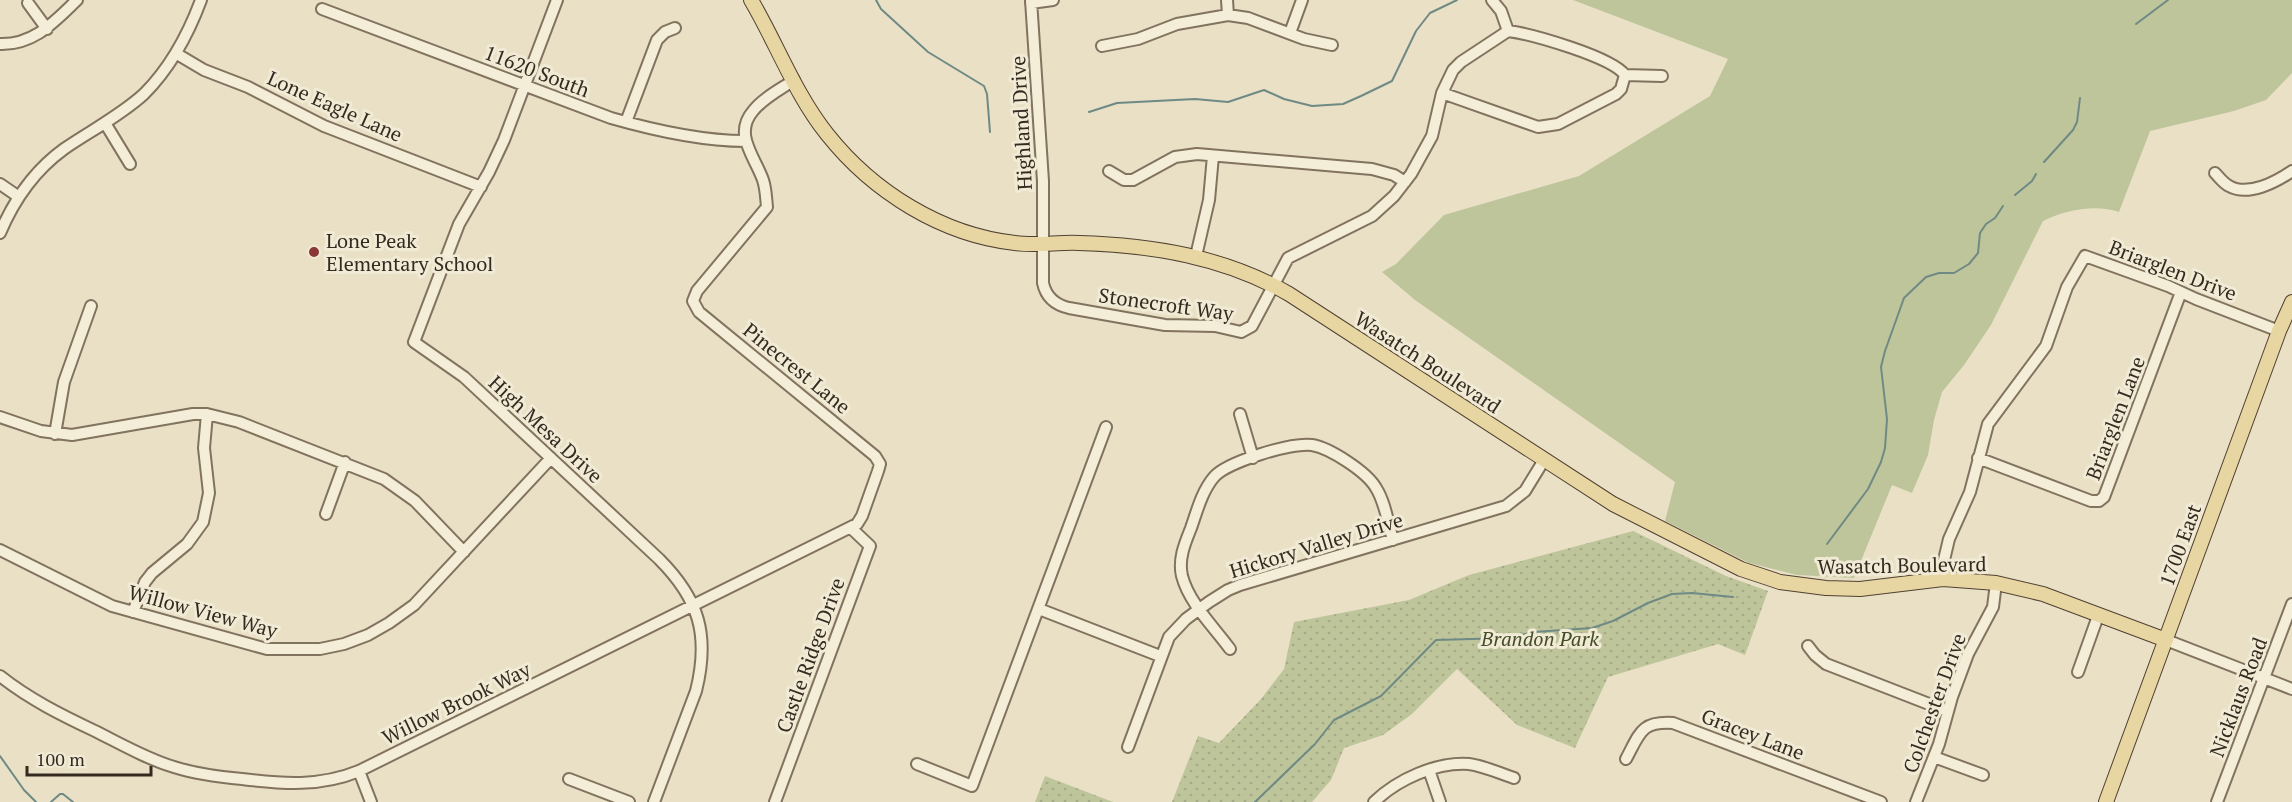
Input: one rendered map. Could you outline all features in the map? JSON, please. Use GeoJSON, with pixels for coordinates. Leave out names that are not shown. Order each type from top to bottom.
{"type":"FeatureCollection","features":[{"type":"Feature","properties":{"kind":"main road","name":"Wasatch Boulevard"},"geometry":{"type":"LineString","coordinates":[[751,0],[811,111],[828,135],[863,172],[891,194],[920,212],[960,230],[998,241],[1043,245],[1095,244],[1196,256],[1234,268],[1273,285],[1633,516],[1721,561],[1763,577],[1797,585],[1842,589],[1942,579],[1996,583],[2043,594],[2166,640]]}},
{"type":"Feature","properties":{"kind":"main road","name":"1700 East"},"geometry":{"type":"LineString","coordinates":[[2106,802],[2279,331],[2292,302]]}},
{"type":"Feature","properties":{"kind":"street"},"geometry":{"type":"LineString","coordinates":[[0,44],[24,41],[47,29],[77,0]]}},
{"type":"Feature","properties":{"kind":"street"},"geometry":{"type":"LineString","coordinates":[[0,233],[19,197],[50,161],[143,94],[177,54],[201,0]]}},
{"type":"Feature","properties":{"kind":"street","name":"High Mesa Drive"},"geometry":{"type":"LineString","coordinates":[[557,0],[497,156],[453,237],[414,342],[464,377],[551,458],[676,576],[694,605],[702,637],[701,672],[654,802]]}},
{"type":"Feature","properties":{"kind":"street"},"geometry":{"type":"LineString","coordinates":[[1031,1],[1053,0]]}},
{"type":"Feature","properties":{"kind":"street"},"geometry":{"type":"LineString","coordinates":[[1227,0],[1228,15]]}},
{"type":"Feature","properties":{"kind":"street"},"geometry":{"type":"LineString","coordinates":[[1290,33],[1302,0]]}},
{"type":"Feature","properties":{"kind":"street"},"geometry":{"type":"LineString","coordinates":[[1492,0],[1501,11],[1509,31],[1530,34],[1559,44],[1617,66],[1625,75],[1662,76]]}},
{"type":"Feature","properties":{"kind":"street","name":"Highland Drive"},"geometry":{"type":"LineString","coordinates":[[1031,1],[1043,180],[1043,245]]}},
{"type":"Feature","properties":{"kind":"street"},"geometry":{"type":"LineString","coordinates":[[28,3],[47,29]]}},
{"type":"Feature","properties":{"kind":"street","name":"11620 South"},"geometry":{"type":"LineString","coordinates":[[322,9],[626,122],[729,142],[745,141]]}},
{"type":"Feature","properties":{"kind":"street"},"geometry":{"type":"LineString","coordinates":[[1102,46],[1138,39],[1177,24],[1228,15],[1248,18],[1304,39],[1332,45]]}},
{"type":"Feature","properties":{"kind":"street"},"geometry":{"type":"LineString","coordinates":[[626,122],[657,40],[665,32],[675,28]]}},
{"type":"Feature","properties":{"kind":"street","name":"Stonecroft Way"},"geometry":{"type":"LineString","coordinates":[[1043,245],[1045,290],[1055,302],[1069,308],[1164,325],[1215,326],[1241,332],[1252,326],[1285,262],[1293,255],[1371,216],[1387,204],[1405,182],[1432,136],[1448,78],[1457,66],[1509,31]]}},
{"type":"Feature","properties":{"kind":"street","name":"Lone Eagle Lane"},"geometry":{"type":"LineString","coordinates":[[177,54],[204,70],[255,90],[324,126],[481,187]]}},
{"type":"Feature","properties":{"kind":"street"},"geometry":{"type":"LineString","coordinates":[[1442,93],[1529,125],[1547,127],[1616,94],[1621,89],[1625,75]]}},
{"type":"Feature","properties":{"kind":"street"},"geometry":{"type":"LineString","coordinates":[[745,141],[747,121],[751,112],[794,80]]}},
{"type":"Feature","properties":{"kind":"street"},"geometry":{"type":"LineString","coordinates":[[105,123],[130,164]]}},
{"type":"Feature","properties":{"kind":"street","name":"Pinecrest Lane"},"geometry":{"type":"LineString","coordinates":[[745,141],[762,179],[768,207],[697,291],[693,301],[699,312],[875,456],[880,464],[862,516],[851,528]]}},
{"type":"Feature","properties":{"kind":"street"},"geometry":{"type":"LineString","coordinates":[[1108,171],[1124,180],[1133,180],[1175,157],[1197,154],[1372,169],[1394,175],[1405,182]]}},
{"type":"Feature","properties":{"kind":"street"},"geometry":{"type":"LineString","coordinates":[[1196,256],[1209,200],[1213,156]]}},
{"type":"Feature","properties":{"kind":"street"},"geometry":{"type":"LineString","coordinates":[[2215,173],[2229,186],[2240,190],[2268,185],[2292,171]]}},
{"type":"Feature","properties":{"kind":"street"},"geometry":{"type":"LineString","coordinates":[[0,184],[19,197]]}},
{"type":"Feature","properties":{"kind":"street","name":"Briarglen Drive"},"geometry":{"type":"LineString","coordinates":[[1942,579],[1949,539],[1970,492],[1988,424],[2046,345],[2067,287],[2085,256],[2279,331]]}},
{"type":"Feature","properties":{"kind":"street","name":"Briarglen Lane"},"geometry":{"type":"LineString","coordinates":[[1978,458],[2081,498],[2099,501],[2104,497],[2181,292]]}},
{"type":"Feature","properties":{"kind":"street"},"geometry":{"type":"LineString","coordinates":[[55,434],[64,381],[91,306]]}},
{"type":"Feature","properties":{"kind":"street"},"geometry":{"type":"LineString","coordinates":[[132,612],[139,592],[148,577],[187,544],[203,522],[209,493],[204,448],[207,414]]}},
{"type":"Feature","properties":{"kind":"street"},"geometry":{"type":"LineString","coordinates":[[0,417],[26,427],[55,434],[88,433],[179,415],[207,414],[239,422],[384,479],[415,501],[464,552]]}},
{"type":"Feature","properties":{"kind":"street"},"geometry":{"type":"LineString","coordinates":[[1240,414],[1253,458]]}},
{"type":"Feature","properties":{"kind":"street"},"geometry":{"type":"LineString","coordinates":[[917,764],[972,786],[1106,427]]}},
{"type":"Feature","properties":{"kind":"street"},"geometry":{"type":"LineString","coordinates":[[1230,649],[1185,586],[1181,574],[1181,562],[1183,549],[1203,496],[1214,477],[1231,465],[1301,445],[1312,445],[1333,453],[1361,472],[1377,488],[1393,540]]}},
{"type":"Feature","properties":{"kind":"street","name":"Willow View Way"},"geometry":{"type":"LineString","coordinates":[[0,550],[99,601],[132,612],[267,649],[320,649],[344,644],[368,635],[402,615],[414,605],[551,458]]}},
{"type":"Feature","properties":{"kind":"street","name":"Hickory Valley Drive"},"geometry":{"type":"LineString","coordinates":[[1128,747],[1169,637],[1176,628],[1200,609],[1228,590],[1240,585],[1506,507],[1525,491],[1544,460]]}},
{"type":"Feature","properties":{"kind":"street"},"geometry":{"type":"LineString","coordinates":[[326,514],[345,462]]}},
{"type":"Feature","properties":{"kind":"street","name":"Willow Brook Way"},"geometry":{"type":"LineString","coordinates":[[0,676],[49,709],[151,758],[182,769],[221,777],[283,784],[324,782],[359,771],[851,528]]}},
{"type":"Feature","properties":{"kind":"street","name":"Castle Ridge Drive"},"geometry":{"type":"LineString","coordinates":[[775,802],[870,546],[851,528]]}},
{"type":"Feature","properties":{"kind":"street","name":"Colchester Drive"},"geometry":{"type":"LineString","coordinates":[[1916,802],[1934,757],[1947,711],[1968,654],[1993,607],[1996,583]]}},
{"type":"Feature","properties":{"kind":"street","name":"Nicklaus Road"},"geometry":{"type":"LineString","coordinates":[[2217,802],[2292,604]]}},
{"type":"Feature","properties":{"kind":"street"},"geometry":{"type":"LineString","coordinates":[[1039,609],[1160,656]]}},
{"type":"Feature","properties":{"kind":"street"},"geometry":{"type":"LineString","coordinates":[[2078,672],[2098,616]]}},
{"type":"Feature","properties":{"kind":"street"},"geometry":{"type":"LineString","coordinates":[[2166,640],[2292,689]]}},
{"type":"Feature","properties":{"kind":"street"},"geometry":{"type":"LineString","coordinates":[[1808,646],[1826,664],[1947,711]]}},
{"type":"Feature","properties":{"kind":"street","name":"Gracey Lane"},"geometry":{"type":"LineString","coordinates":[[1626,759],[1644,729],[1658,722],[1673,723],[1881,802]]}},
{"type":"Feature","properties":{"kind":"street"},"geometry":{"type":"LineString","coordinates":[[1934,757],[1983,775]]}},
{"type":"Feature","properties":{"kind":"street"},"geometry":{"type":"LineString","coordinates":[[1374,802],[1407,779],[1443,766],[1470,764],[1514,778]]}},
{"type":"Feature","properties":{"kind":"street"},"geometry":{"type":"LineString","coordinates":[[1429,770],[1440,802]]}},
{"type":"Feature","properties":{"kind":"street"},"geometry":{"type":"LineString","coordinates":[[359,771],[371,802]]}},
{"type":"Feature","properties":{"kind":"street"},"geometry":{"type":"LineString","coordinates":[[569,779],[628,802]]}},
{"type":"Feature","properties":{"kind":"green space"},"geometry":{"type":"Polygon","coordinates":[[[1573,0],[2292,0],[2292,73],[2266,100],[2234,111],[2150,131],[2119,212],[2100,208],[2081,209],[2043,221],[1991,325],[1964,365],[1942,392],[1928,455],[1912,493],[1892,485],[1854,578],[1797,575],[1749,563],[1665,521],[1675,482],[1415,300],[1382,272],[1396,264],[1444,215],[1579,176],[1710,96],[1728,59],[1573,0]]]}},
{"type":"Feature","properties":{"kind":"green space","name":"Brandon Park"},"geometry":{"type":"Polygon","coordinates":[[[1633,531],[1726,576],[1768,591],[1745,655],[1718,644],[1608,677],[1575,748],[1517,725],[1457,669],[1412,714],[1383,735],[1344,748],[1331,780],[1312,802],[1172,802],[1198,736],[1219,743],[1261,699],[1284,669],[1294,622],[1409,600],[1469,575],[1633,531]]]}},
{"type":"Feature","properties":{"kind":"green space"},"geometry":{"type":"Polygon","coordinates":[[[1045,776],[1113,802],[1035,802],[1045,776]]]}},
{"type":"Feature","properties":{"kind":"waterway"},"geometry":{"type":"LineString","coordinates":[[876,0],[881,9],[928,52],[984,86],[987,94],[990,132]]}},
{"type":"Feature","properties":{"kind":"waterway"},"geometry":{"type":"LineString","coordinates":[[1089,112],[1117,103],[1195,99],[1228,102],[1264,90],[1284,99],[1312,106],[1343,104],[1392,81],[1416,31],[1430,13],[1457,0]]}},
{"type":"Feature","properties":{"kind":"waterway"},"geometry":{"type":"LineString","coordinates":[[2136,24],[2168,0]]}},
{"type":"Feature","properties":{"kind":"waterway"},"geometry":{"type":"LineString","coordinates":[[2044,162],[2073,130],[2077,122],[2080,98]]}},
{"type":"Feature","properties":{"kind":"waterway"},"geometry":{"type":"LineString","coordinates":[[2015,195],[2032,181],[2036,174]]}},
{"type":"Feature","properties":{"kind":"waterway"},"geometry":{"type":"LineString","coordinates":[[1827,544],[1868,489],[1881,462],[1885,448],[1887,419],[1881,367],[1904,298],[1926,277],[1939,273],[1954,273],[1969,264],[1978,253],[1980,233],[2003,206]]}},
{"type":"Feature","properties":{"kind":"waterway"},"geometry":{"type":"LineString","coordinates":[[1255,802],[1315,744],[1334,720],[1381,696],[1436,640],[1507,638],[1534,632],[1592,628],[1672,594],[1692,593],[1733,597]]}},
{"type":"Feature","properties":{"kind":"waterway"},"geometry":{"type":"LineString","coordinates":[[0,756],[24,790],[36,802]]}},
{"type":"Feature","properties":{"kind":"waterway"},"geometry":{"type":"LineString","coordinates":[[51,802],[60,794],[73,802]]}},
{"type":"Feature","properties":{"kind":"place","name":"Lone Peak Elementary School"},"geometry":{"type":"Point","coordinates":[314,252]}}]}
